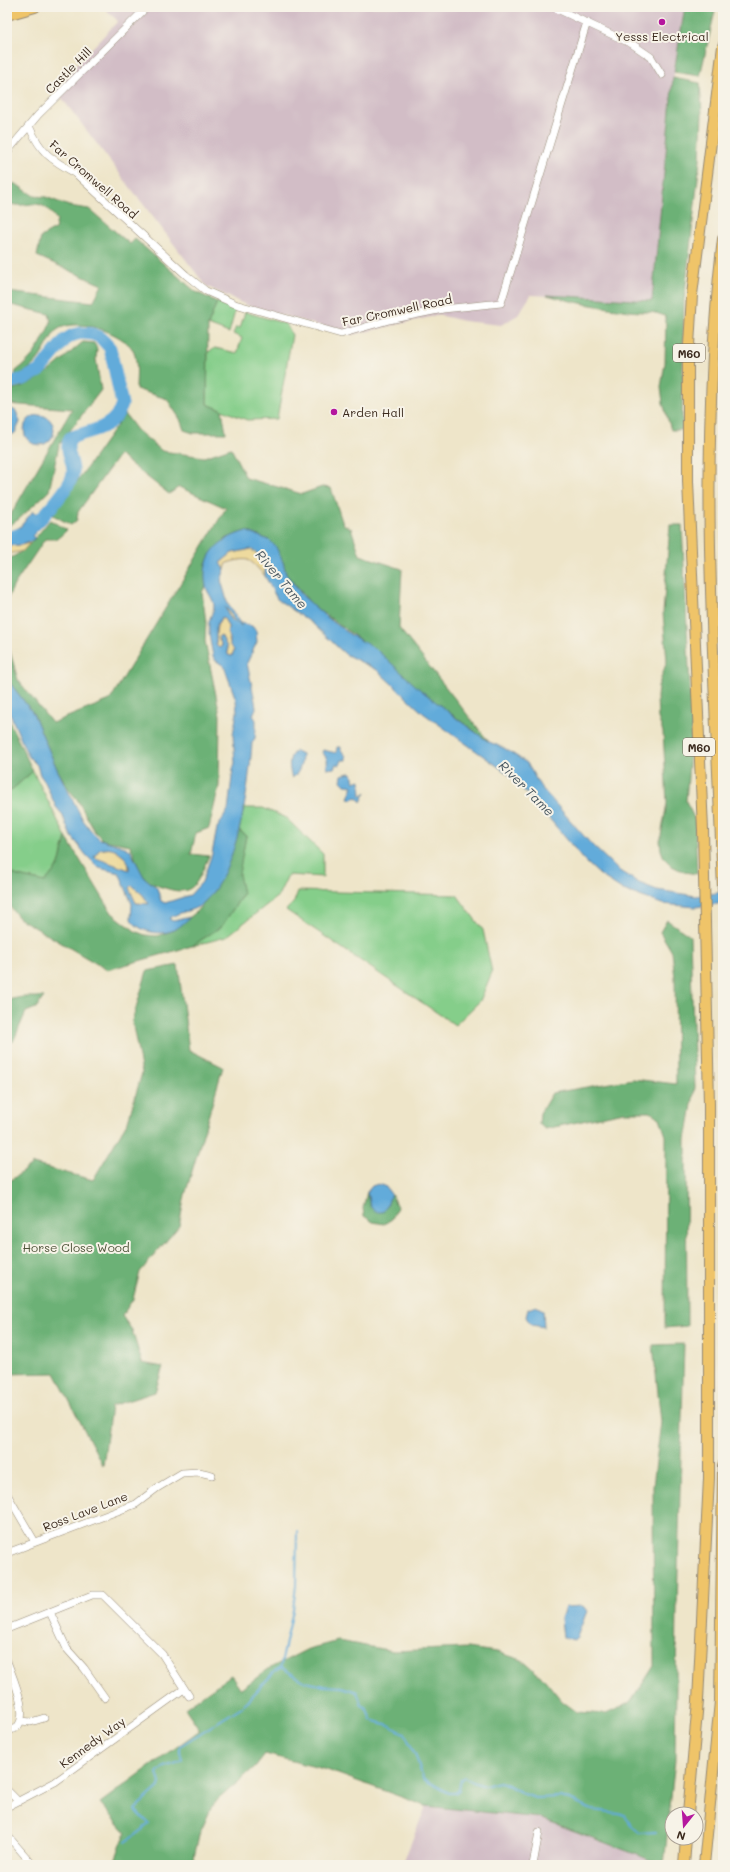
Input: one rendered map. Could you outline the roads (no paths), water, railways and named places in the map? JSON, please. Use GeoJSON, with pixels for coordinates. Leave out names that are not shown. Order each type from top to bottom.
{"type":"FeatureCollection","features":[{"type":"Feature","properties":{"kind":"highway"},"geometry":{"type":"LineString","coordinates":[[7,15],[35,7]]}},
{"type":"Feature","properties":{"kind":"highway","name":"M60"},"geometry":{"type":"LineString","coordinates":[[689,1806],[698,1701],[709,1478],[709,1105],[703,830],[688,481],[688,362],[692,295],[723,46]]}},
{"type":"Feature","properties":{"kind":"highway","name":"M60"},"geometry":{"type":"LineString","coordinates":[[723,239],[712,343],[709,482],[712,664],[723,890]]}},
{"type":"Feature","properties":{"kind":"highway"},"geometry":{"type":"LineString","coordinates":[[704,1865],[720,1701],[723,1465]]}},
{"type":"Feature","properties":{"kind":"highway"},"geometry":{"type":"LineString","coordinates":[[684,1865],[685,1846]]}},
{"type":"Feature","properties":{"kind":"street","name":"Castle Hill"},"geometry":{"type":"LineString","coordinates":[[7,152],[38,115],[147,7]]}},
{"type":"Feature","properties":{"kind":"street"},"geometry":{"type":"LineString","coordinates":[[553,7],[588,22],[632,44],[651,57],[662,75]]}},
{"type":"Feature","properties":{"kind":"street","name":"Far Cromwell Road"},"geometry":{"type":"LineString","coordinates":[[29,126],[43,152],[75,174],[186,275],[206,291],[235,304],[341,334],[389,320],[443,309],[501,303],[588,22]]}},
{"type":"Feature","properties":{"kind":"street","name":"Ross Lave Lane"},"geometry":{"type":"LineString","coordinates":[[7,1553],[136,1504],[156,1488],[182,1473],[199,1472],[212,1475]]}},
{"type":"Feature","properties":{"kind":"street"},"geometry":{"type":"LineString","coordinates":[[7,1494],[35,1542]]}},
{"type":"Feature","properties":{"kind":"street"},"geometry":{"type":"LineString","coordinates":[[7,1629],[92,1595],[103,1595],[162,1654],[190,1696]]}},
{"type":"Feature","properties":{"kind":"street"},"geometry":{"type":"LineString","coordinates":[[50,1612],[67,1649],[84,1668],[105,1698]]}},
{"type":"Feature","properties":{"kind":"street"},"geometry":{"type":"LineString","coordinates":[[7,1661],[23,1711],[21,1721],[16,1728],[7,1731]]}},
{"type":"Feature","properties":{"kind":"street","name":"Kennedy Way"},"geometry":{"type":"LineString","coordinates":[[7,1807],[17,1800],[55,1782],[184,1688]]}},
{"type":"Feature","properties":{"kind":"street"},"geometry":{"type":"LineString","coordinates":[[21,1721],[31,1722],[44,1718]]}},
{"type":"Feature","properties":{"kind":"street"},"geometry":{"type":"LineString","coordinates":[[7,1790],[17,1800]]}},
{"type":"Feature","properties":{"kind":"street"},"geometry":{"type":"LineString","coordinates":[[533,1865],[539,1832]]}},
{"type":"Feature","properties":{"kind":"street"},"geometry":{"type":"LineString","coordinates":[[7,1835],[33,1865]]}},
{"type":"Feature","properties":{"kind":"water"},"geometry":{"type":"Polygon","coordinates":[[[7,407],[16,411],[20,422],[15,433],[7,437],[7,407]]]}},
{"type":"Feature","properties":{"kind":"water"},"geometry":{"type":"Polygon","coordinates":[[[39,415],[50,419],[54,430],[50,441],[39,445],[28,441],[24,430],[28,419],[39,415]]]}},
{"type":"Feature","properties":{"kind":"water"},"geometry":{"type":"Polygon","coordinates":[[[33,511],[48,520],[32,536],[35,538],[22,544],[7,545],[7,534],[20,527],[33,511]]]}},
{"type":"Feature","properties":{"kind":"water"},"geometry":{"type":"Polygon","coordinates":[[[246,531],[269,540],[276,547],[283,562],[286,574],[303,596],[324,615],[351,635],[376,649],[417,687],[460,721],[489,742],[504,748],[527,763],[540,786],[591,844],[618,870],[639,883],[657,890],[696,896],[723,892],[723,903],[696,907],[662,904],[623,890],[600,875],[585,861],[537,804],[507,773],[423,713],[377,670],[345,654],[313,624],[277,599],[265,576],[265,563],[262,557],[251,549],[232,553],[220,563],[225,569],[221,580],[228,604],[240,623],[252,626],[256,631],[257,642],[247,663],[256,708],[253,715],[256,720],[255,738],[252,743],[244,806],[233,851],[225,872],[214,890],[202,904],[194,909],[177,914],[169,919],[173,921],[190,917],[182,925],[176,929],[164,933],[151,932],[139,927],[131,919],[132,904],[119,873],[99,868],[86,855],[70,834],[62,814],[56,807],[45,782],[40,775],[37,765],[29,757],[7,707],[7,679],[33,713],[57,769],[83,820],[93,833],[100,839],[130,850],[144,877],[157,888],[161,901],[165,903],[190,895],[202,882],[212,854],[217,828],[228,810],[235,763],[233,734],[237,712],[236,700],[224,666],[215,660],[213,656],[209,620],[214,604],[206,587],[205,576],[206,566],[213,550],[219,544],[236,534],[246,531]],[[225,607],[230,619],[242,626],[233,619],[232,615],[225,607]],[[222,617],[216,626],[216,645],[219,648],[222,646],[218,637],[221,635],[227,647],[228,655],[232,656],[234,650],[230,646],[230,638],[227,633],[229,629],[222,617]],[[109,849],[99,850],[94,857],[129,870],[128,863],[124,856],[117,851],[109,849]],[[132,885],[129,888],[136,903],[149,904],[143,895],[132,885]]]}},
{"type":"Feature","properties":{"kind":"water"},"geometry":{"type":"Polygon","coordinates":[[[337,747],[341,747],[341,750],[346,756],[346,760],[342,760],[340,765],[336,764],[334,768],[327,769],[327,760],[322,752],[323,750],[336,753],[337,747]]]}},
{"type":"Feature","properties":{"kind":"water"},"geometry":{"type":"Polygon","coordinates":[[[296,751],[302,754],[302,761],[299,771],[292,778],[290,771],[290,760],[293,753],[296,751]]]}},
{"type":"Feature","properties":{"kind":"water"},"geometry":{"type":"Polygon","coordinates":[[[352,773],[354,782],[360,780],[361,796],[366,792],[361,802],[357,797],[352,799],[348,798],[353,786],[345,785],[341,781],[342,775],[352,773]]]}},
{"type":"Feature","properties":{"kind":"water"},"geometry":{"type":"Polygon","coordinates":[[[378,1184],[385,1186],[391,1194],[387,1206],[383,1212],[375,1212],[370,1206],[367,1192],[372,1186],[378,1184]]]}},
{"type":"Feature","properties":{"kind":"water"},"geometry":{"type":"Polygon","coordinates":[[[536,1306],[543,1310],[544,1327],[531,1325],[526,1317],[528,1309],[536,1306]]]}},
{"type":"Feature","properties":{"kind":"water"},"geometry":{"type":"Polygon","coordinates":[[[583,1606],[587,1611],[577,1637],[574,1640],[563,1637],[561,1619],[565,1607],[583,1606]]]}},
{"type":"Feature","properties":{"kind":"waterway","name":"River Tame"},"geometry":{"type":"LineString","coordinates":[[7,383],[24,379],[39,371],[65,340],[73,335],[81,333],[92,334],[100,337],[110,348],[122,404],[119,412],[108,424],[70,438],[68,442],[68,451],[73,471],[68,485],[47,512],[27,531],[7,538]]}},
{"type":"Feature","properties":{"kind":"waterway"},"geometry":{"type":"LineString","coordinates":[[280,1669],[293,1610],[296,1585],[297,1531]]}},
{"type":"Feature","properties":{"kind":"waterway"},"geometry":{"type":"LineString","coordinates":[[126,1842],[149,1824],[136,1810],[139,1805],[159,1787],[160,1783],[157,1773],[159,1770],[182,1760],[180,1746],[243,1706],[274,1672],[282,1668],[306,1682],[324,1686],[342,1687],[357,1692],[361,1703],[367,1709],[371,1720],[389,1725],[405,1734],[416,1756],[423,1779],[449,1793],[455,1793],[459,1790],[461,1779],[464,1777],[485,1786],[499,1782],[535,1798],[560,1797],[592,1810],[619,1813],[624,1815],[632,1827],[639,1833],[656,1832]]}},
{"type":"Feature","properties":{"kind":"place","name":"Yesss Electrical"},"geometry":{"type":"Point","coordinates":[662,22]}},
{"type":"Feature","properties":{"kind":"place","name":"Arden Hall"},"geometry":{"type":"Point","coordinates":[334,412]}},
{"type":"Feature","properties":{"kind":"park label","name":"Horse Close Wood"},"geometry":{"type":"Point","coordinates":[76,1247]}}]}
